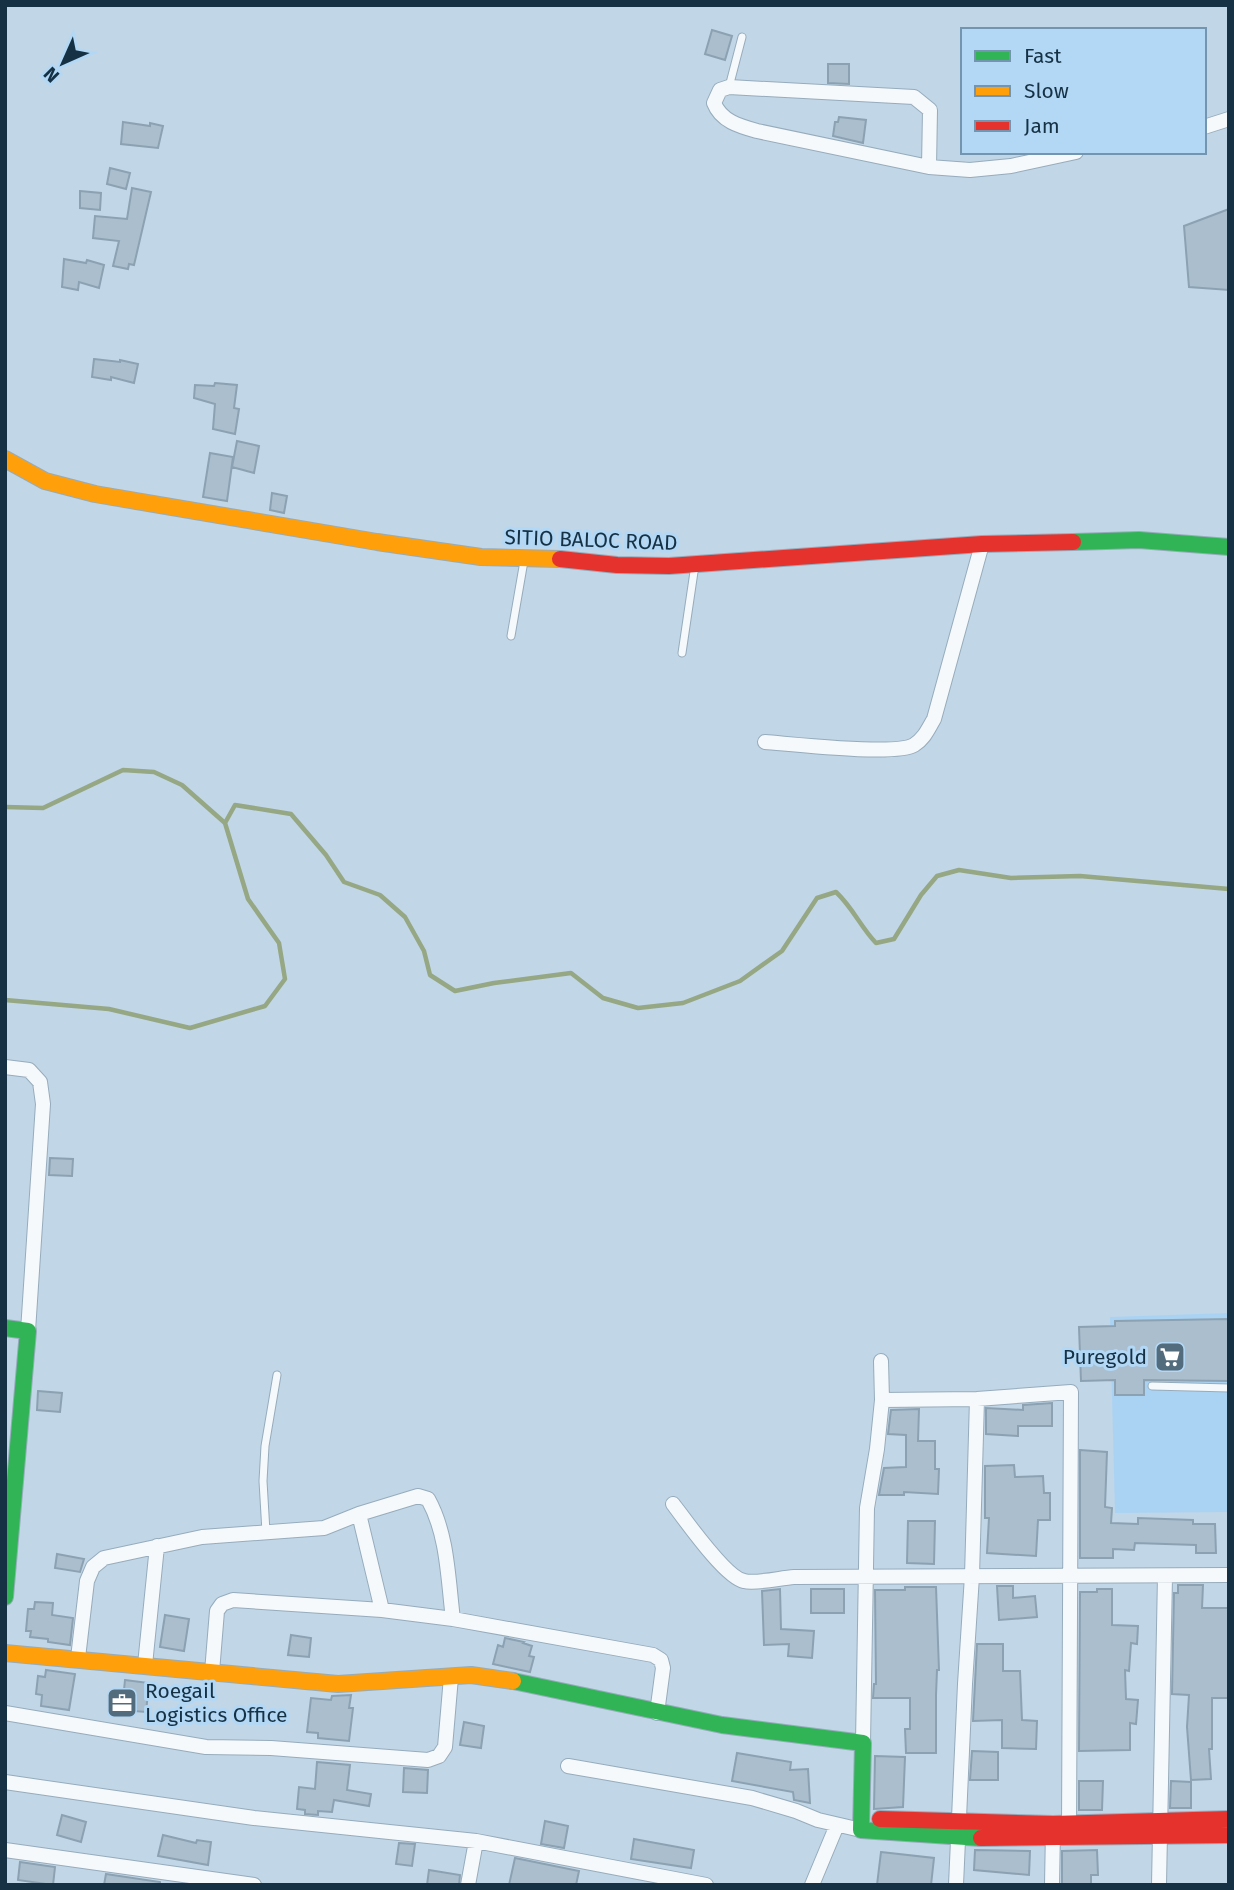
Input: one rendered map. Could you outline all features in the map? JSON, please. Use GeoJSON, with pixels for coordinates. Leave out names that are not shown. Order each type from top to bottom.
{"type":"FeatureCollection","features":[{"type":"Feature","properties":{"kind":"street"},"geometry":{"type":"LineString","coordinates":[[929,167],[930,110],[914,97],[729,87],[720,90],[714,103],[718,113],[735,125],[929,167],[971,170],[1012,166],[1065,154]]}},
{"type":"Feature","properties":{"kind":"street"},"geometry":{"type":"LineString","coordinates":[[1206,126],[1229,119]]}},
{"type":"Feature","properties":{"kind":"street","name":"SITIO BALOC ROAD"},"geometry":{"type":"LineString","coordinates":[[5,459],[45,481],[140,503],[481,557],[552,558],[618,565],[695,564],[982,544],[1139,540],[1229,547]]}},
{"type":"Feature","properties":{"kind":"street"},"geometry":{"type":"LineString","coordinates":[[765,742],[872,750],[912,747],[924,736],[934,719],[982,544]]}},
{"type":"Feature","properties":{"kind":"street"},"geometry":{"type":"LineString","coordinates":[[5,1067],[29,1070],[40,1082],[43,1104],[28,1331],[11,1475],[5,1597]]}},
{"type":"Feature","properties":{"kind":"street"},"geometry":{"type":"LineString","coordinates":[[5,1328],[28,1331]]}},
{"type":"Feature","properties":{"kind":"street"},"geometry":{"type":"LineString","coordinates":[[812,1885],[852,1825],[863,1743],[867,1508],[882,1400],[881,1361]]}},
{"type":"Feature","properties":{"kind":"street"},"geometry":{"type":"LineString","coordinates":[[882,1400],[977,1399],[1071,1392],[1070,1575],[1061,1831],[1052,1885]]}},
{"type":"Feature","properties":{"kind":"street"},"geometry":{"type":"LineString","coordinates":[[956,1885],[972,1576],[977,1399]]}},
{"type":"Feature","properties":{"kind":"street"},"geometry":{"type":"LineString","coordinates":[[78,1658],[87,1581],[93,1567],[104,1558],[202,1537],[324,1528],[418,1496],[428,1499],[435,1511],[444,1549],[453,1619]]}},
{"type":"Feature","properties":{"kind":"street"},"geometry":{"type":"LineString","coordinates":[[673,1504],[722,1565],[733,1576],[744,1581],[794,1577],[1229,1575]]}},
{"type":"Feature","properties":{"kind":"street"},"geometry":{"type":"LineString","coordinates":[[359,1514],[382,1610]]}},
{"type":"Feature","properties":{"kind":"street"},"geometry":{"type":"LineString","coordinates":[[145,1665],[158,1546]]}},
{"type":"Feature","properties":{"kind":"street"},"geometry":{"type":"LineString","coordinates":[[1158,1885],[1165,1576]]}},
{"type":"Feature","properties":{"kind":"street"},"geometry":{"type":"LineString","coordinates":[[212,1672],[217,1611],[222,1604],[233,1600],[382,1610],[453,1619],[653,1656],[662,1660],[663,1668],[657,1713]]}},
{"type":"Feature","properties":{"kind":"street"},"geometry":{"type":"LineString","coordinates":[[5,1653],[338,1684],[490,1676],[657,1713],[815,1740],[863,1743]]}},
{"type":"Feature","properties":{"kind":"street"},"geometry":{"type":"LineString","coordinates":[[5,1713],[206,1747],[271,1748],[428,1760],[439,1756],[445,1747],[451,1677]]}},
{"type":"Feature","properties":{"kind":"street"},"geometry":{"type":"LineString","coordinates":[[568,1766],[752,1798],[852,1825],[1061,1831],[1160,1828],[1229,1819]]}},
{"type":"Feature","properties":{"kind":"street"},"geometry":{"type":"LineString","coordinates":[[5,1782],[254,1818],[476,1841],[706,1885]]}},
{"type":"Feature","properties":{"kind":"street"},"geometry":{"type":"LineString","coordinates":[[1160,1828],[1229,1835]]}},
{"type":"Feature","properties":{"kind":"street"},"geometry":{"type":"LineString","coordinates":[[468,1885],[476,1841]]}},
{"type":"Feature","properties":{"kind":"street"},"geometry":{"type":"LineString","coordinates":[[5,1850],[254,1885]]}},
{"type":"Feature","properties":{"kind":"lane"},"geometry":{"type":"LineString","coordinates":[[729,87],[741,37]]}},
{"type":"Feature","properties":{"kind":"lane"},"geometry":{"type":"LineString","coordinates":[[511,636],[525,557]]}},
{"type":"Feature","properties":{"kind":"lane"},"geometry":{"type":"LineString","coordinates":[[682,653],[695,564]]}},
{"type":"Feature","properties":{"kind":"lane"},"geometry":{"type":"LineString","coordinates":[[266,1532],[263,1481],[265,1446],[277,1375]]}},
{"type":"Feature","properties":{"kind":"lane"},"geometry":{"type":"LineString","coordinates":[[1152,1386],[1229,1388]]}},
{"type":"Feature","properties":{"kind":"shaded area"},"geometry":{"type":"Polygon","coordinates":[[[1229,1313],[1229,1512],[1115,1513],[1110,1317],[1229,1313]]]}},
{"type":"Feature","properties":{"kind":"building"},"geometry":{"type":"Polygon","coordinates":[[[712,30],[732,36],[725,60],[705,54],[712,30]]]}},
{"type":"Feature","properties":{"kind":"building"},"geometry":{"type":"Polygon","coordinates":[[[828,64],[849,64],[849,84],[828,83],[828,64]]]}},
{"type":"Feature","properties":{"kind":"building"},"geometry":{"type":"Polygon","coordinates":[[[839,117],[866,120],[863,143],[833,136],[835,122],[838,122],[839,117]]]}},
{"type":"Feature","properties":{"kind":"building"},"geometry":{"type":"Polygon","coordinates":[[[123,122],[163,126],[158,148],[121,144],[123,122]]]}},
{"type":"Feature","properties":{"kind":"building"},"geometry":{"type":"Polygon","coordinates":[[[110,168],[130,173],[126,189],[107,184],[110,168]]]}},
{"type":"Feature","properties":{"kind":"building"},"geometry":{"type":"Polygon","coordinates":[[[132,188],[151,192],[134,265],[129,264],[128,269],[113,266],[119,241],[93,238],[95,216],[127,219],[132,188]]]}},
{"type":"Feature","properties":{"kind":"building"},"geometry":{"type":"Polygon","coordinates":[[[80,191],[101,193],[100,210],[80,208],[80,191]]]}},
{"type":"Feature","properties":{"kind":"building"},"geometry":{"type":"Polygon","coordinates":[[[1229,209],[1229,290],[1189,287],[1184,226],[1229,209]]]}},
{"type":"Feature","properties":{"kind":"building"},"geometry":{"type":"Polygon","coordinates":[[[64,259],[86,263],[87,260],[104,265],[99,288],[79,282],[78,290],[62,287],[64,259]]]}},
{"type":"Feature","properties":{"kind":"building"},"geometry":{"type":"Polygon","coordinates":[[[94,359],[138,364],[134,383],[111,377],[111,380],[92,377],[94,359]]]}},
{"type":"Feature","properties":{"kind":"building"},"geometry":{"type":"Polygon","coordinates":[[[215,383],[237,385],[234,408],[239,409],[235,434],[213,429],[215,404],[194,398],[195,385],[214,386],[215,383]]]}},
{"type":"Feature","properties":{"kind":"building"},"geometry":{"type":"Polygon","coordinates":[[[237,441],[259,446],[254,473],[232,467],[237,441]]]}},
{"type":"Feature","properties":{"kind":"building"},"geometry":{"type":"Polygon","coordinates":[[[210,453],[233,457],[227,501],[203,497],[210,453]]]}},
{"type":"Feature","properties":{"kind":"building"},"geometry":{"type":"Polygon","coordinates":[[[272,493],[287,496],[284,513],[270,510],[272,493]]]}},
{"type":"Feature","properties":{"kind":"building"},"geometry":{"type":"Polygon","coordinates":[[[50,1158],[73,1159],[72,1176],[49,1175],[50,1158]]]}},
{"type":"Feature","properties":{"kind":"building","name":"Puregold"},"geometry":{"type":"Polygon","coordinates":[[[1229,1319],[1229,1381],[1144,1380],[1144,1395],[1115,1395],[1115,1380],[1081,1381],[1079,1327],[1115,1326],[1115,1321],[1229,1319]]]}},
{"type":"Feature","properties":{"kind":"building"},"geometry":{"type":"Polygon","coordinates":[[[38,1391],[62,1393],[60,1412],[37,1410],[38,1391]]]}},
{"type":"Feature","properties":{"kind":"building"},"geometry":{"type":"Polygon","coordinates":[[[1052,1403],[1052,1426],[1018,1426],[1018,1436],[986,1434],[986,1408],[1023,1410],[1023,1405],[1052,1403]]]}},
{"type":"Feature","properties":{"kind":"building"},"geometry":{"type":"Polygon","coordinates":[[[919,1409],[918,1441],[935,1441],[935,1469],[939,1469],[938,1494],[904,1492],[904,1495],[879,1495],[884,1468],[906,1467],[906,1435],[888,1434],[891,1410],[919,1409]]]}},
{"type":"Feature","properties":{"kind":"building"},"geometry":{"type":"Polygon","coordinates":[[[1080,1450],[1107,1452],[1105,1507],[1112,1508],[1111,1523],[1138,1524],[1138,1518],[1193,1520],[1193,1524],[1215,1524],[1216,1553],[1196,1553],[1196,1545],[1135,1543],[1134,1550],[1113,1549],[1113,1558],[1080,1558],[1080,1450]]]}},
{"type":"Feature","properties":{"kind":"building"},"geometry":{"type":"Polygon","coordinates":[[[1014,1465],[1015,1477],[1043,1476],[1044,1493],[1050,1493],[1050,1520],[1038,1520],[1036,1556],[987,1553],[989,1518],[985,1518],[985,1466],[1014,1465]]]}},
{"type":"Feature","properties":{"kind":"building"},"geometry":{"type":"Polygon","coordinates":[[[908,1521],[935,1521],[934,1564],[907,1563],[908,1521]]]}},
{"type":"Feature","properties":{"kind":"building"},"geometry":{"type":"Polygon","coordinates":[[[57,1554],[84,1559],[80,1572],[55,1568],[57,1554]]]}},
{"type":"Feature","properties":{"kind":"building"},"geometry":{"type":"Polygon","coordinates":[[[1178,1585],[1203,1585],[1202,1608],[1229,1608],[1229,1698],[1212,1698],[1212,1749],[1209,1749],[1211,1779],[1191,1780],[1187,1727],[1189,1695],[1172,1694],[1174,1593],[1178,1593],[1178,1585]]]}},
{"type":"Feature","properties":{"kind":"building"},"geometry":{"type":"Polygon","coordinates":[[[997,1586],[1013,1586],[1013,1598],[1035,1596],[1037,1617],[999,1620],[997,1586]]]}},
{"type":"Feature","properties":{"kind":"building"},"geometry":{"type":"Polygon","coordinates":[[[905,1587],[936,1587],[939,1670],[936,1753],[906,1753],[905,1729],[910,1729],[910,1698],[873,1698],[876,1684],[875,1590],[905,1590],[905,1587]]]}},
{"type":"Feature","properties":{"kind":"building"},"geometry":{"type":"Polygon","coordinates":[[[780,1589],[781,1629],[814,1631],[812,1658],[788,1656],[789,1644],[764,1645],[762,1591],[780,1589]]]}},
{"type":"Feature","properties":{"kind":"building"},"geometry":{"type":"Polygon","coordinates":[[[811,1589],[844,1589],[844,1613],[811,1613],[811,1589]]]}},
{"type":"Feature","properties":{"kind":"building"},"geometry":{"type":"Polygon","coordinates":[[[1097,1589],[1112,1589],[1112,1625],[1138,1626],[1137,1644],[1131,1643],[1129,1671],[1125,1670],[1126,1699],[1138,1700],[1136,1724],[1130,1723],[1130,1750],[1079,1751],[1080,1592],[1097,1592],[1097,1589]]]}},
{"type":"Feature","properties":{"kind":"building"},"geometry":{"type":"Polygon","coordinates":[[[35,1602],[53,1603],[52,1615],[73,1618],[70,1645],[30,1637],[31,1631],[26,1631],[28,1609],[34,1609],[35,1602]]]}},
{"type":"Feature","properties":{"kind":"building"},"geometry":{"type":"Polygon","coordinates":[[[165,1615],[189,1619],[184,1651],[160,1647],[165,1615]]]}},
{"type":"Feature","properties":{"kind":"building"},"geometry":{"type":"Polygon","coordinates":[[[291,1635],[311,1638],[309,1657],[288,1655],[291,1635]]]}},
{"type":"Feature","properties":{"kind":"building"},"geometry":{"type":"Polygon","coordinates":[[[505,1638],[532,1646],[529,1656],[534,1657],[530,1672],[493,1664],[498,1645],[503,1647],[505,1638]]]}},
{"type":"Feature","properties":{"kind":"building"},"geometry":{"type":"Polygon","coordinates":[[[977,1644],[1003,1644],[1003,1671],[1020,1671],[1022,1720],[1037,1721],[1036,1749],[1002,1748],[1002,1720],[973,1721],[977,1644]]]}},
{"type":"Feature","properties":{"kind":"building"},"geometry":{"type":"Polygon","coordinates":[[[46,1670],[75,1674],[69,1710],[41,1706],[42,1695],[36,1694],[38,1676],[45,1677],[46,1670]]]}},
{"type":"Feature","properties":{"kind":"building"},"geometry":{"type":"Polygon","coordinates":[[[125,1680],[149,1683],[146,1712],[122,1710],[125,1680]]]}},
{"type":"Feature","properties":{"kind":"building"},"geometry":{"type":"Polygon","coordinates":[[[351,1695],[349,1708],[353,1708],[349,1741],[318,1738],[318,1733],[307,1732],[311,1698],[331,1700],[332,1696],[351,1695]]]}},
{"type":"Feature","properties":{"kind":"building"},"geometry":{"type":"Polygon","coordinates":[[[464,1722],[484,1726],[481,1748],[460,1745],[464,1722]]]}},
{"type":"Feature","properties":{"kind":"building"},"geometry":{"type":"Polygon","coordinates":[[[972,1751],[998,1752],[998,1780],[970,1780],[972,1751]]]}},
{"type":"Feature","properties":{"kind":"building"},"geometry":{"type":"Polygon","coordinates":[[[737,1753],[791,1762],[790,1770],[808,1769],[810,1803],[794,1800],[793,1792],[732,1781],[737,1753]]]}},
{"type":"Feature","properties":{"kind":"building"},"geometry":{"type":"Polygon","coordinates":[[[875,1756],[905,1757],[903,1807],[874,1809],[875,1756]]]}},
{"type":"Feature","properties":{"kind":"building"},"geometry":{"type":"Polygon","coordinates":[[[317,1762],[350,1765],[347,1790],[371,1794],[369,1806],[334,1800],[332,1812],[305,1814],[305,1810],[297,1809],[299,1787],[315,1789],[317,1762]]]}},
{"type":"Feature","properties":{"kind":"building"},"geometry":{"type":"Polygon","coordinates":[[[404,1768],[428,1770],[427,1793],[403,1792],[404,1768]]]}},
{"type":"Feature","properties":{"kind":"building"},"geometry":{"type":"Polygon","coordinates":[[[1079,1781],[1103,1781],[1102,1810],[1079,1810],[1079,1781]]]}},
{"type":"Feature","properties":{"kind":"building"},"geometry":{"type":"Polygon","coordinates":[[[1171,1781],[1191,1782],[1191,1808],[1170,1808],[1171,1781]]]}},
{"type":"Feature","properties":{"kind":"building"},"geometry":{"type":"Polygon","coordinates":[[[62,1815],[86,1822],[81,1842],[57,1835],[62,1815]]]}},
{"type":"Feature","properties":{"kind":"building"},"geometry":{"type":"Polygon","coordinates":[[[545,1821],[568,1826],[564,1848],[541,1844],[545,1821]]]}},
{"type":"Feature","properties":{"kind":"building"},"geometry":{"type":"Polygon","coordinates":[[[163,1835],[196,1843],[197,1840],[211,1842],[208,1865],[158,1856],[163,1835]]]}},
{"type":"Feature","properties":{"kind":"building"},"geometry":{"type":"Polygon","coordinates":[[[634,1839],[694,1850],[691,1868],[631,1859],[634,1839]]]}},
{"type":"Feature","properties":{"kind":"building"},"geometry":{"type":"Polygon","coordinates":[[[399,1843],[415,1844],[412,1866],[396,1864],[399,1843]]]}},
{"type":"Feature","properties":{"kind":"building"},"geometry":{"type":"Polygon","coordinates":[[[975,1850],[1030,1851],[1029,1875],[974,1870],[975,1850]]]}},
{"type":"Feature","properties":{"kind":"building"},"geometry":{"type":"Polygon","coordinates":[[[1097,1850],[1098,1875],[1091,1875],[1091,1885],[1062,1885],[1062,1851],[1097,1850]]]}},
{"type":"Feature","properties":{"kind":"building"},"geometry":{"type":"Polygon","coordinates":[[[881,1852],[934,1858],[931,1885],[877,1885],[881,1852]]]}},
{"type":"Feature","properties":{"kind":"building"},"geometry":{"type":"Polygon","coordinates":[[[515,1858],[579,1871],[576,1885],[509,1885],[515,1858]]]}},
{"type":"Feature","properties":{"kind":"building"},"geometry":{"type":"Polygon","coordinates":[[[20,1862],[55,1867],[53,1885],[18,1880],[20,1862]]]}},
{"type":"Feature","properties":{"kind":"building"},"geometry":{"type":"Polygon","coordinates":[[[429,1870],[460,1875],[459,1885],[427,1885],[429,1870]]]}},
{"type":"Feature","properties":{"kind":"building"},"geometry":{"type":"Polygon","coordinates":[[[106,1874],[160,1882],[160,1885],[104,1885],[106,1874]]]}},
{"type":"Feature","properties":{"kind":"waterway"},"geometry":{"type":"LineString","coordinates":[[5,807],[43,808],[123,770],[154,772],[182,785],[225,823],[248,899],[279,943],[285,979],[265,1006],[190,1028],[109,1009],[5,1000]]}},
{"type":"Feature","properties":{"kind":"waterway"},"geometry":{"type":"LineString","coordinates":[[225,823],[235,805],[291,814],[326,855],[344,882],[380,895],[405,917],[424,951],[430,975],[455,991],[571,973],[603,998],[638,1008],[683,1003],[740,981],[782,951],[817,898],[836,892],[876,943],[894,939],[921,895],[937,876],[959,870],[1011,878],[1080,876],[1229,889]]}},
{"type":"Feature","properties":{"kind":"traffic: fast"},"geometry":{"type":"LineString","coordinates":[[1073,542],[1139,540],[1229,547]]}},
{"type":"Feature","properties":{"kind":"traffic: fast"},"geometry":{"type":"LineString","coordinates":[[5,1328],[28,1331],[5,1597]]}},
{"type":"Feature","properties":{"kind":"traffic: fast"},"geometry":{"type":"LineString","coordinates":[[513,1681],[722,1725],[863,1743],[861,1830],[981,1838]]}},
{"type":"Feature","properties":{"kind":"traffic: slow"},"geometry":{"type":"LineString","coordinates":[[5,459],[45,481],[95,494],[481,557],[560,559]]}},
{"type":"Feature","properties":{"kind":"traffic: slow"},"geometry":{"type":"LineString","coordinates":[[5,1653],[338,1684],[471,1675],[513,1681]]}},
{"type":"Feature","properties":{"kind":"traffic: jam"},"geometry":{"type":"LineString","coordinates":[[560,559],[617,565],[669,566],[982,544],[1073,542]]}},
{"type":"Feature","properties":{"kind":"traffic: jam"},"geometry":{"type":"LineString","coordinates":[[880,1819],[1053,1824],[1229,1819]]}},
{"type":"Feature","properties":{"kind":"traffic: jam"},"geometry":{"type":"LineString","coordinates":[[981,1838],[1229,1835]]}},
{"type":"Feature","properties":{"kind":"place","name":"Puregold"},"geometry":{"type":"Point","coordinates":[1170,1357]}},
{"type":"Feature","properties":{"kind":"place","name":"Roegail Logistics Office"},"geometry":{"type":"Point","coordinates":[122,1703]}}]}
